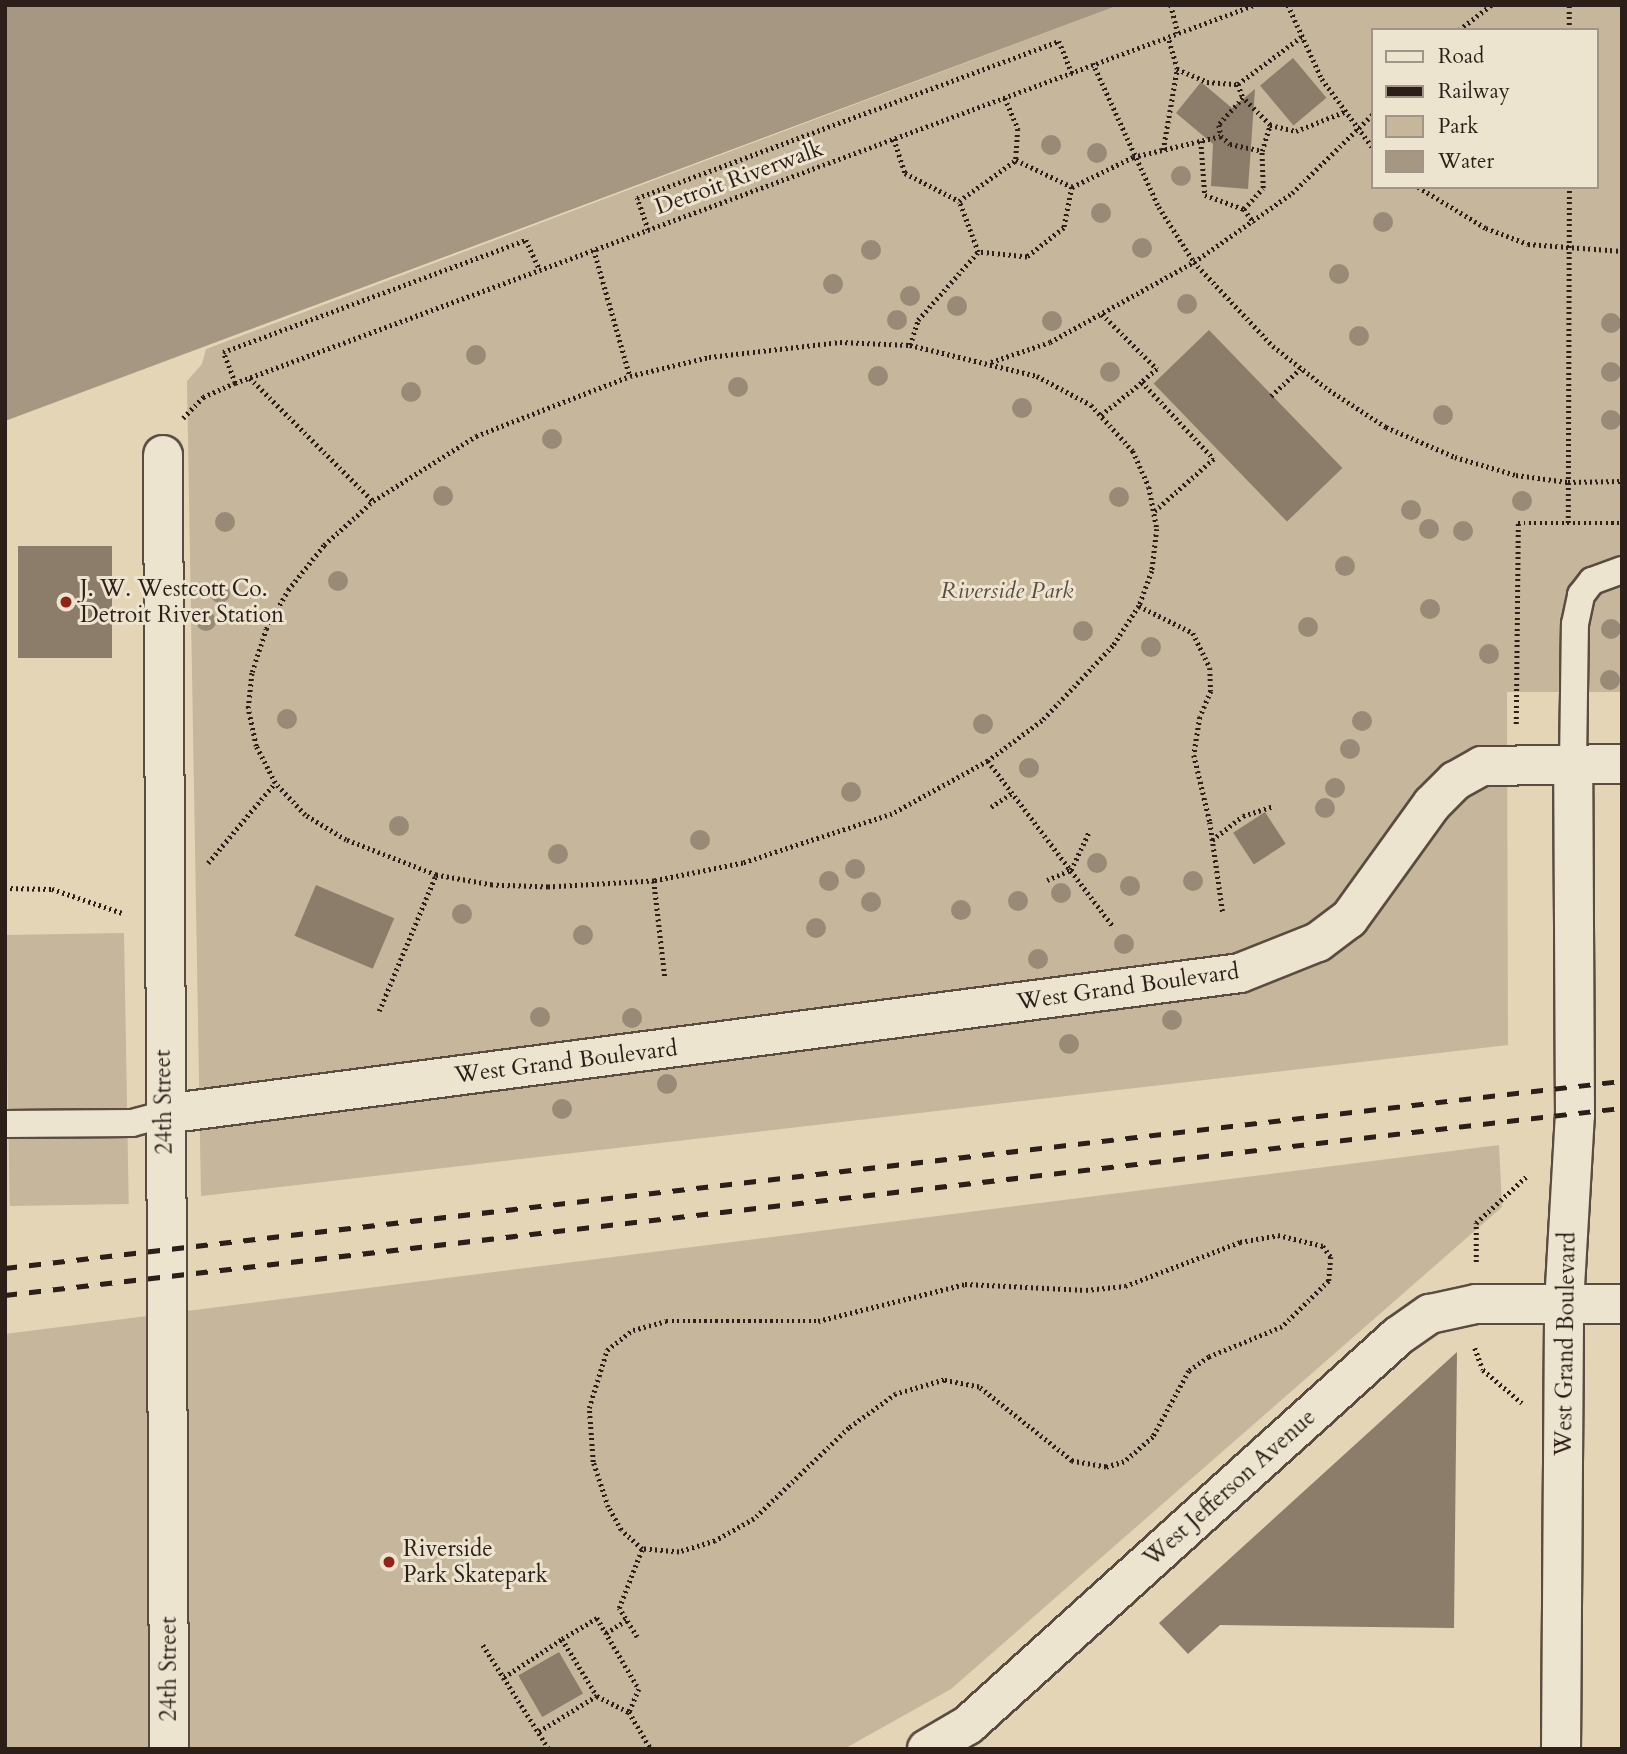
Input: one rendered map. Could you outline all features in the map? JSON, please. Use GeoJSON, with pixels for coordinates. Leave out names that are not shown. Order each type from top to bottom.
{"type":"FeatureCollection","features":[{"type":"Feature","properties":{"kind":"street","name":"24th Street"},"geometry":{"type":"LineString","coordinates":[[163,455],[162,916],[169,1749]]}},
{"type":"Feature","properties":{"kind":"street"},"geometry":{"type":"LineString","coordinates":[[1573,764],[1622,764]]}},
{"type":"Feature","properties":{"kind":"street","name":"West Grand Boulevard"},"geometry":{"type":"LineString","coordinates":[[165,1114],[1240,973],[1318,942],[1349,919],[1432,804],[1455,781],[1482,766],[1573,764],[1575,1106],[1564,1304],[1561,1749]]}},
{"type":"Feature","properties":{"kind":"street","name":"West Jefferson Avenue"},"geometry":{"type":"LineString","coordinates":[[927,1749],[968,1725],[1398,1336],[1430,1314],[1476,1304],[1622,1304]]}},
{"type":"Feature","properties":{"kind":"lane"},"geometry":{"type":"LineString","coordinates":[[1573,764],[1575,624],[1581,595],[1592,581],[1622,570]]}},
{"type":"Feature","properties":{"kind":"lane"},"geometry":{"type":"LineString","coordinates":[[5,1124],[132,1123],[165,1114]]}},
{"type":"Feature","properties":{"kind":"path"},"geometry":{"type":"LineString","coordinates":[[1171,5],[1178,33]]}},
{"type":"Feature","properties":{"kind":"path","name":"Detroit Riverwalk"},"geometry":{"type":"LineString","coordinates":[[163,455],[187,413],[203,397],[235,383],[1254,5]]}},
{"type":"Feature","properties":{"kind":"path"},"geometry":{"type":"LineString","coordinates":[[1288,5],[1301,37],[1344,112],[1372,147]]}},
{"type":"Feature","properties":{"kind":"path"},"geometry":{"type":"LineString","coordinates":[[1462,28],[1491,5]]}},
{"type":"Feature","properties":{"kind":"path"},"geometry":{"type":"LineString","coordinates":[[1569,5],[1569,28]]}},
{"type":"Feature","properties":{"kind":"path"},"geometry":{"type":"LineString","coordinates":[[1163,150],[1177,69],[1168,37]]}},
{"type":"Feature","properties":{"kind":"path"},"geometry":{"type":"LineString","coordinates":[[1177,69],[1207,82],[1238,84],[1301,37]]}},
{"type":"Feature","properties":{"kind":"path"},"geometry":{"type":"LineString","coordinates":[[648,230],[637,198],[675,183],[1059,41],[1072,73]]}},
{"type":"Feature","properties":{"kind":"path"},"geometry":{"type":"LineString","coordinates":[[1093,63],[1158,207],[1194,262],[1230,303],[1301,368],[1386,427],[1455,457],[1516,475],[1568,482],[1622,481]]}},
{"type":"Feature","properties":{"kind":"path"},"geometry":{"type":"LineString","coordinates":[[1238,84],[1243,98],[1270,125],[1296,131],[1344,112]]}},
{"type":"Feature","properties":{"kind":"path"},"geometry":{"type":"LineString","coordinates":[[1005,98],[1017,129],[1016,160]]}},
{"type":"Feature","properties":{"kind":"path"},"geometry":{"type":"LineString","coordinates":[[1243,98],[1219,125],[1221,136],[1230,144],[1262,151]]}},
{"type":"Feature","properties":{"kind":"path"},"geometry":{"type":"LineString","coordinates":[[991,362],[1050,342],[1194,262],[1254,223],[1372,115]]}},
{"type":"Feature","properties":{"kind":"path"},"geometry":{"type":"LineString","coordinates":[[1244,209],[1263,188],[1262,151],[1270,125]]}},
{"type":"Feature","properties":{"kind":"path"},"geometry":{"type":"LineString","coordinates":[[1072,187],[1133,156],[1221,136]]}},
{"type":"Feature","properties":{"kind":"path"},"geometry":{"type":"LineString","coordinates":[[894,139],[905,173],[959,201],[978,252]]}},
{"type":"Feature","properties":{"kind":"path"},"geometry":{"type":"LineString","coordinates":[[1201,141],[1205,195],[1244,209],[1254,223]]}},
{"type":"Feature","properties":{"kind":"path"},"geometry":{"type":"LineString","coordinates":[[1016,160],[1072,187]]}},
{"type":"Feature","properties":{"kind":"path"},"geometry":{"type":"LineString","coordinates":[[959,201],[1016,160]]}},
{"type":"Feature","properties":{"kind":"path"},"geometry":{"type":"LineString","coordinates":[[978,252],[1027,257],[1064,228],[1072,187]]}},
{"type":"Feature","properties":{"kind":"path"},"geometry":{"type":"LineString","coordinates":[[1421,189],[1486,228],[1528,244],[1569,250],[1622,251]]}},
{"type":"Feature","properties":{"kind":"path"},"geometry":{"type":"LineString","coordinates":[[1568,523],[1569,189]]}},
{"type":"Feature","properties":{"kind":"path"},"geometry":{"type":"LineString","coordinates":[[235,383],[223,352],[526,240],[540,270]]}},
{"type":"Feature","properties":{"kind":"path"},"geometry":{"type":"LineString","coordinates":[[594,250],[630,376]]}},
{"type":"Feature","properties":{"kind":"path"},"geometry":{"type":"LineString","coordinates":[[910,345],[918,320],[978,252]]}},
{"type":"Feature","properties":{"kind":"path"},"geometry":{"type":"LineString","coordinates":[[1101,415],[1157,369],[1102,314]]}},
{"type":"Feature","properties":{"kind":"path"},"geometry":{"type":"LineString","coordinates":[[910,345],[991,362],[1037,376],[1101,415],[1133,451],[1149,487],[1154,512],[1157,529],[1152,571],[1139,606],[1086,678],[1042,721],[988,761],[892,814],[826,839],[654,881],[548,887],[492,885],[436,875],[345,840],[305,815],[275,783],[256,746],[248,708],[252,672],[263,640],[288,590],[324,545],[373,501],[476,436],[630,376],[786,346],[910,345]]}},
{"type":"Feature","properties":{"kind":"path"},"geometry":{"type":"LineString","coordinates":[[1271,396],[1301,368]]}},
{"type":"Feature","properties":{"kind":"path"},"geometry":{"type":"LineString","coordinates":[[250,378],[373,501]]}},
{"type":"Feature","properties":{"kind":"path"},"geometry":{"type":"LineString","coordinates":[[1142,382],[1214,459],[1154,512]]}},
{"type":"Feature","properties":{"kind":"path"},"geometry":{"type":"LineString","coordinates":[[1516,735],[1518,523],[1622,523]]}},
{"type":"Feature","properties":{"kind":"path"},"geometry":{"type":"LineString","coordinates":[[1139,606],[1193,633],[1210,668],[1211,691],[1200,716],[1194,755],[1212,839],[1223,914]]}},
{"type":"Feature","properties":{"kind":"path"},"geometry":{"type":"LineString","coordinates":[[988,761],[1114,926]]}},
{"type":"Feature","properties":{"kind":"path"},"geometry":{"type":"LineString","coordinates":[[206,865],[275,783]]}},
{"type":"Feature","properties":{"kind":"path"},"geometry":{"type":"LineString","coordinates":[[991,807],[1012,793]]}},
{"type":"Feature","properties":{"kind":"path"},"geometry":{"type":"LineString","coordinates":[[1212,839],[1243,816],[1274,806]]}},
{"type":"Feature","properties":{"kind":"path"},"geometry":{"type":"LineString","coordinates":[[1047,880],[1071,870],[1089,832]]}},
{"type":"Feature","properties":{"kind":"path"},"geometry":{"type":"LineString","coordinates":[[379,1011],[436,875]]}},
{"type":"Feature","properties":{"kind":"path"},"geometry":{"type":"LineString","coordinates":[[654,881],[665,978]]}},
{"type":"Feature","properties":{"kind":"path"},"geometry":{"type":"LineString","coordinates":[[5,888],[52,889],[118,912],[162,916]]}},
{"type":"Feature","properties":{"kind":"path"},"geometry":{"type":"LineString","coordinates":[[1476,1269],[1476,1223],[1534,1168]]}},
{"type":"Feature","properties":{"kind":"path"},"geometry":{"type":"LineString","coordinates":[[1278,1235],[1311,1240],[1331,1257],[1328,1281],[1294,1319],[1209,1357],[1189,1371],[1153,1437],[1124,1462],[1106,1468],[1072,1461],[979,1387],[944,1380],[928,1382],[897,1394],[849,1428],[737,1530],[680,1552],[642,1549],[621,1530],[608,1507],[590,1434],[589,1408],[599,1367],[607,1350],[633,1330],[666,1321],[818,1321],[965,1284],[1086,1290],[1125,1286],[1240,1242],[1278,1235]]}},
{"type":"Feature","properties":{"kind":"path"},"geometry":{"type":"LineString","coordinates":[[1476,1337],[1477,1361],[1483,1370],[1528,1410]]}},
{"type":"Feature","properties":{"kind":"path"},"geometry":{"type":"LineString","coordinates":[[637,1637],[619,1608],[642,1549]]}},
{"type":"Feature","properties":{"kind":"path"},"geometry":{"type":"LineString","coordinates":[[504,1677],[597,1618],[639,1689],[629,1712]]}},
{"type":"Feature","properties":{"kind":"path"},"geometry":{"type":"LineString","coordinates":[[606,1633],[626,1620]]}},
{"type":"Feature","properties":{"kind":"path"},"geometry":{"type":"LineString","coordinates":[[562,1639],[597,1696],[629,1712],[651,1749]]}},
{"type":"Feature","properties":{"kind":"path"},"geometry":{"type":"LineString","coordinates":[[483,1646],[549,1749]]}},
{"type":"Feature","properties":{"kind":"path"},"geometry":{"type":"LineString","coordinates":[[538,1732],[597,1696]]}},
{"type":"Feature","properties":{"kind":"green space","name":"Riverside Park"},"geometry":{"type":"Polygon","coordinates":[[[1119,5],[1622,5],[1622,692],[1507,692],[1508,1045],[201,1196],[187,381],[202,364],[206,349],[1119,5]]]}},
{"type":"Feature","properties":{"kind":"green space"},"geometry":{"type":"Polygon","coordinates":[[[124,933],[129,1204],[10,1206],[5,935],[124,933]]]}},
{"type":"Feature","properties":{"kind":"green space"},"geometry":{"type":"Polygon","coordinates":[[[1499,1145],[1502,1207],[951,1689],[844,1749],[5,1749],[5,1334],[1499,1145]]]}},
{"type":"Feature","properties":{"kind":"water"},"geometry":{"type":"Polygon","coordinates":[[[5,5],[1119,5],[5,421],[5,5]]]}},
{"type":"Feature","properties":{"kind":"building"},"geometry":{"type":"Polygon","coordinates":[[[1293,58],[1326,98],[1293,125],[1260,86],[1293,58]]]}},
{"type":"Feature","properties":{"kind":"building"},"geometry":{"type":"Polygon","coordinates":[[[1201,82],[1232,108],[1255,89],[1248,189],[1211,186],[1213,144],[1176,113],[1201,82]]]}},
{"type":"Feature","properties":{"kind":"building"},"geometry":{"type":"Polygon","coordinates":[[[1209,330],[1342,468],[1287,522],[1154,383],[1209,330]]]}},
{"type":"Feature","properties":{"kind":"building","name":"J. W. Westcott Co. Detroit River Station"},"geometry":{"type":"Polygon","coordinates":[[[18,546],[112,546],[112,658],[18,658],[18,546]]]}},
{"type":"Feature","properties":{"kind":"building"},"geometry":{"type":"Polygon","coordinates":[[[1265,812],[1286,844],[1254,865],[1233,833],[1265,812]]]}},
{"type":"Feature","properties":{"kind":"building"},"geometry":{"type":"Polygon","coordinates":[[[316,885],[394,918],[373,969],[295,936],[316,885]]]}},
{"type":"Feature","properties":{"kind":"building"},"geometry":{"type":"Polygon","coordinates":[[[1457,1352],[1454,1628],[1220,1625],[1188,1654],[1159,1623],[1457,1352]]]}},
{"type":"Feature","properties":{"kind":"building"},"geometry":{"type":"Polygon","coordinates":[[[559,1652],[583,1694],[542,1717],[518,1676],[559,1652]]]}},
{"type":"Feature","properties":{"kind":"railway"},"geometry":{"type":"LineString","coordinates":[[5,1268],[1622,1081]]}},
{"type":"Feature","properties":{"kind":"railway"},"geometry":{"type":"LineString","coordinates":[[5,1295],[1622,1108]]}},
{"type":"Feature","properties":{"kind":"place","name":"J. W. Westcott Co. Detroit River Station"},"geometry":{"type":"Point","coordinates":[66,602]}},
{"type":"Feature","properties":{"kind":"place","name":"Riverside Park Skatepark"},"geometry":{"type":"Point","coordinates":[389,1562]}}]}
